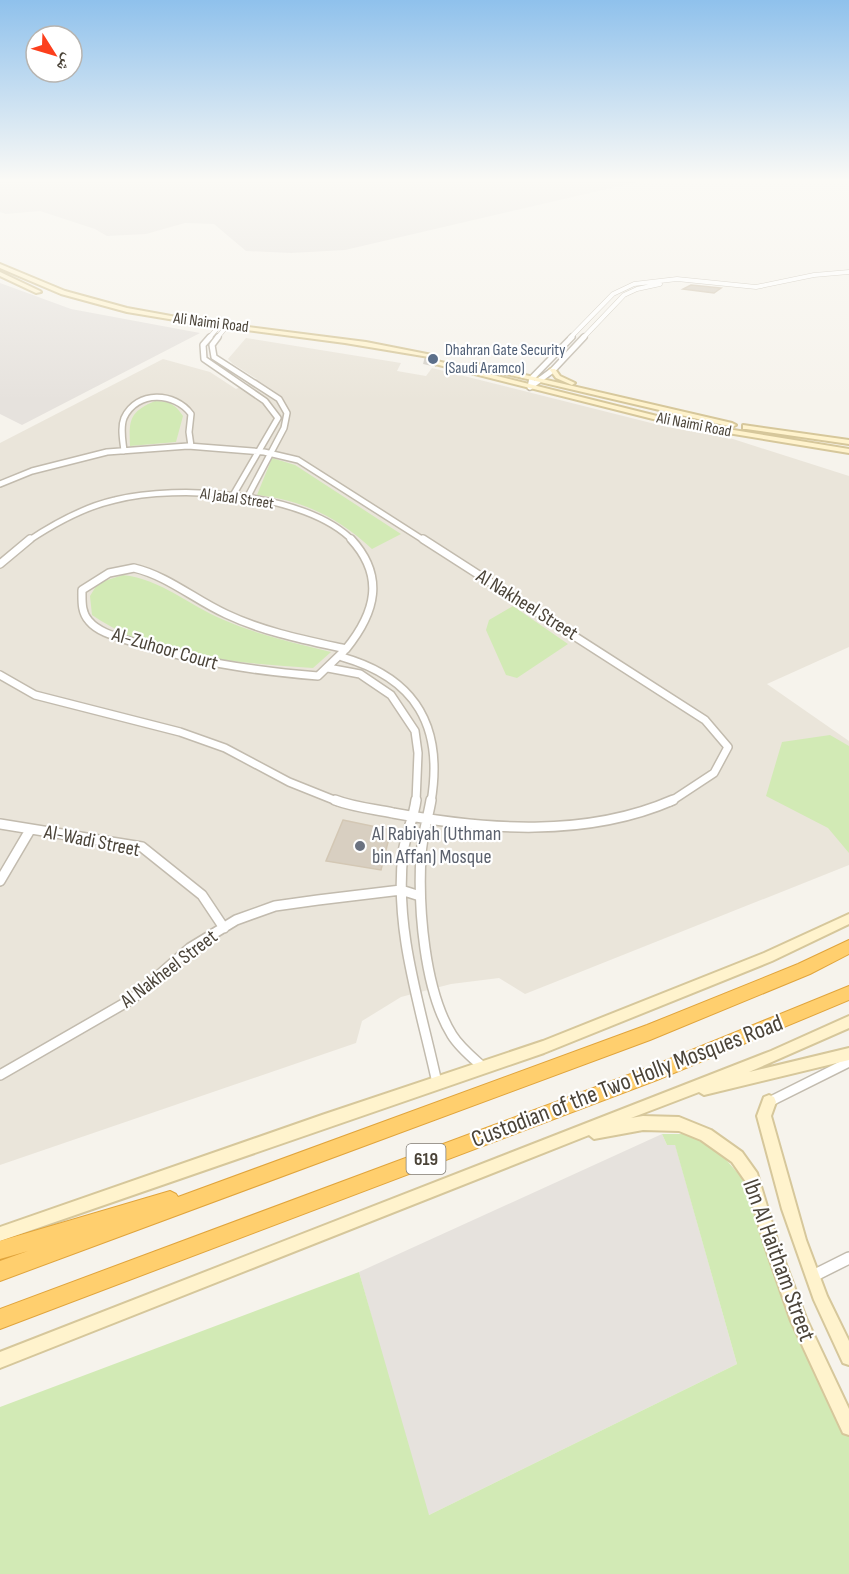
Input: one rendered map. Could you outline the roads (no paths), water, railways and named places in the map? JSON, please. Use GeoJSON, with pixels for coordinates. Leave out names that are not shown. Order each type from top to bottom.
{"type":"FeatureCollection","features":[{"type":"Feature","properties":{"kind":"highway","name":"Custodian of the Two Holly Mosques Road"},"geometry":{"type":"LineString","coordinates":[[0,1271],[650,1032],[804,969],[849,947]]}},
{"type":"Feature","properties":{"kind":"highway","name":"Custodian of the Two Holly Mosques Road"},"geometry":{"type":"LineString","coordinates":[[0,1319],[657,1072],[849,993]]}},
{"type":"Feature","properties":{"kind":"highway"},"geometry":{"type":"LineString","coordinates":[[0,1250],[302,1160]]}},
{"type":"Feature","properties":{"kind":"main road","name":"Ali Naimi Road"},"geometry":{"type":"LineString","coordinates":[[0,266],[45,288],[90,302],[221,328]]}},
{"type":"Feature","properties":{"kind":"main road"},"geometry":{"type":"LineString","coordinates":[[0,274],[47,296]]}},
{"type":"Feature","properties":{"kind":"main road","name":"Ali Naimi Road"},"geometry":{"type":"LineString","coordinates":[[84,307],[137,319],[221,328],[426,358]]}},
{"type":"Feature","properties":{"kind":"main road","name":"Ali Naimi Road"},"geometry":{"type":"LineString","coordinates":[[439,360],[531,382],[672,422],[849,450]]}},
{"type":"Feature","properties":{"kind":"main road"},"geometry":{"type":"LineString","coordinates":[[553,370],[562,379],[609,396]]}},
{"type":"Feature","properties":{"kind":"main road","name":"Ali Naimi Road"},"geometry":{"type":"LineString","coordinates":[[531,382],[541,381],[732,425]]}},
{"type":"Feature","properties":{"kind":"main road","name":"Ali Naimi Road"},"geometry":{"type":"LineString","coordinates":[[746,427],[849,442]]}},
{"type":"Feature","properties":{"kind":"main road"},"geometry":{"type":"LineString","coordinates":[[0,1234],[544,1047],[768,957],[849,919]]}},
{"type":"Feature","properties":{"kind":"main road"},"geometry":{"type":"LineString","coordinates":[[0,1360],[776,1055],[849,1022]]}},
{"type":"Feature","properties":{"kind":"main road"},"geometry":{"type":"LineString","coordinates":[[666,1098],[849,1054]]}},
{"type":"Feature","properties":{"kind":"main road","name":"Ibn Al Haitham Street"},"geometry":{"type":"LineString","coordinates":[[769,1102],[764,1116],[768,1134],[827,1318],[849,1357]]}},
{"type":"Feature","properties":{"kind":"main road","name":"Ibn Al Haitham Street"},"geometry":{"type":"LineString","coordinates":[[570,1136],[643,1123],[679,1124],[706,1135],[737,1156],[752,1178],[772,1246],[799,1321],[849,1427]]}},
{"type":"Feature","properties":{"kind":"street"},"geometry":{"type":"LineString","coordinates":[[531,382],[613,294],[627,286],[644,281],[681,281],[771,290],[849,274]]}},
{"type":"Feature","properties":{"kind":"street"},"geometry":{"type":"LineString","coordinates":[[541,381],[624,295],[653,285],[681,281]]}},
{"type":"Feature","properties":{"kind":"street"},"geometry":{"type":"LineString","coordinates":[[221,328],[203,345],[204,359],[213,368],[267,401],[275,409],[278,418],[232,497]]}},
{"type":"Feature","properties":{"kind":"street"},"geometry":{"type":"LineString","coordinates":[[221,328],[212,345],[213,357],[272,393],[287,410],[288,419],[285,429],[269,451],[247,498]]}},
{"type":"Feature","properties":{"kind":"street"},"geometry":{"type":"LineString","coordinates":[[124,451],[122,431],[125,417],[134,406],[149,398],[166,397],[183,404],[190,412],[193,422],[189,432],[191,446]]}},
{"type":"Feature","properties":{"kind":"street","name":"Al Nakheel Street"},"geometry":{"type":"LineString","coordinates":[[0,484],[19,475],[67,461],[124,451],[191,446],[269,451],[298,460],[705,720],[728,747],[714,773],[672,801],[631,815],[571,827],[503,826],[427,819]]}},
{"type":"Feature","properties":{"kind":"street","name":"Al Jabal Street"},"geometry":{"type":"LineString","coordinates":[[0,564],[11,550],[66,518],[125,497],[194,493],[263,500],[319,515],[352,537],[370,563],[375,590],[363,621],[345,653]]}},
{"type":"Feature","properties":{"kind":"street","name":"Al-Zuhoor Court"},"geometry":{"type":"LineString","coordinates":[[128,568],[141,571],[174,585],[217,611],[257,628],[345,653],[318,676],[236,668],[189,658],[140,645],[104,632],[88,620],[82,606],[82,590],[93,580],[111,573],[128,568]]}},
{"type":"Feature","properties":{"kind":"street"},"geometry":{"type":"LineString","coordinates":[[345,653],[367,662],[397,681],[419,704],[431,740],[433,786],[421,852],[420,896],[434,996],[451,1034],[468,1055],[484,1068]]}},
{"type":"Feature","properties":{"kind":"street"},"geometry":{"type":"LineString","coordinates":[[327,669],[360,674],[370,680],[391,695],[415,731],[418,753],[418,789],[414,817],[403,851],[401,890],[411,978],[424,1022],[437,1083]]}},
{"type":"Feature","properties":{"kind":"street"},"geometry":{"type":"LineString","coordinates":[[0,675],[35,695],[180,732],[225,748],[289,782],[342,803],[427,819]]}},
{"type":"Feature","properties":{"kind":"street","name":"Al-Wadi Street"},"geometry":{"type":"LineString","coordinates":[[0,824],[142,847],[202,895],[224,928]]}},
{"type":"Feature","properties":{"kind":"street"},"geometry":{"type":"LineString","coordinates":[[0,881],[30,830]]}},
{"type":"Feature","properties":{"kind":"street","name":"Al Nakheel Street"},"geometry":{"type":"LineString","coordinates":[[0,1075],[132,999],[190,948],[236,920],[274,906],[401,890],[420,896]]}},
{"type":"Feature","properties":{"kind":"street"},"geometry":{"type":"LineString","coordinates":[[769,1102],[849,1062]]}},
{"type":"Feature","properties":{"kind":"street"},"geometry":{"type":"LineString","coordinates":[[813,1276],[849,1258]]}},
{"type":"Feature","properties":{"kind":"tunnel"},"geometry":{"type":"LineString","coordinates":[[424,360],[437,363]]}},
{"type":"Feature","properties":{"kind":"place","name":"Dhahran Gate Security (Saudi Aramco)"},"geometry":{"type":"Point","coordinates":[433,359]}},
{"type":"Feature","properties":{"kind":"place","name":"Al Rabiyah (Uthman bin Affan) Mosque"},"geometry":{"type":"Point","coordinates":[360,846]}}]}
